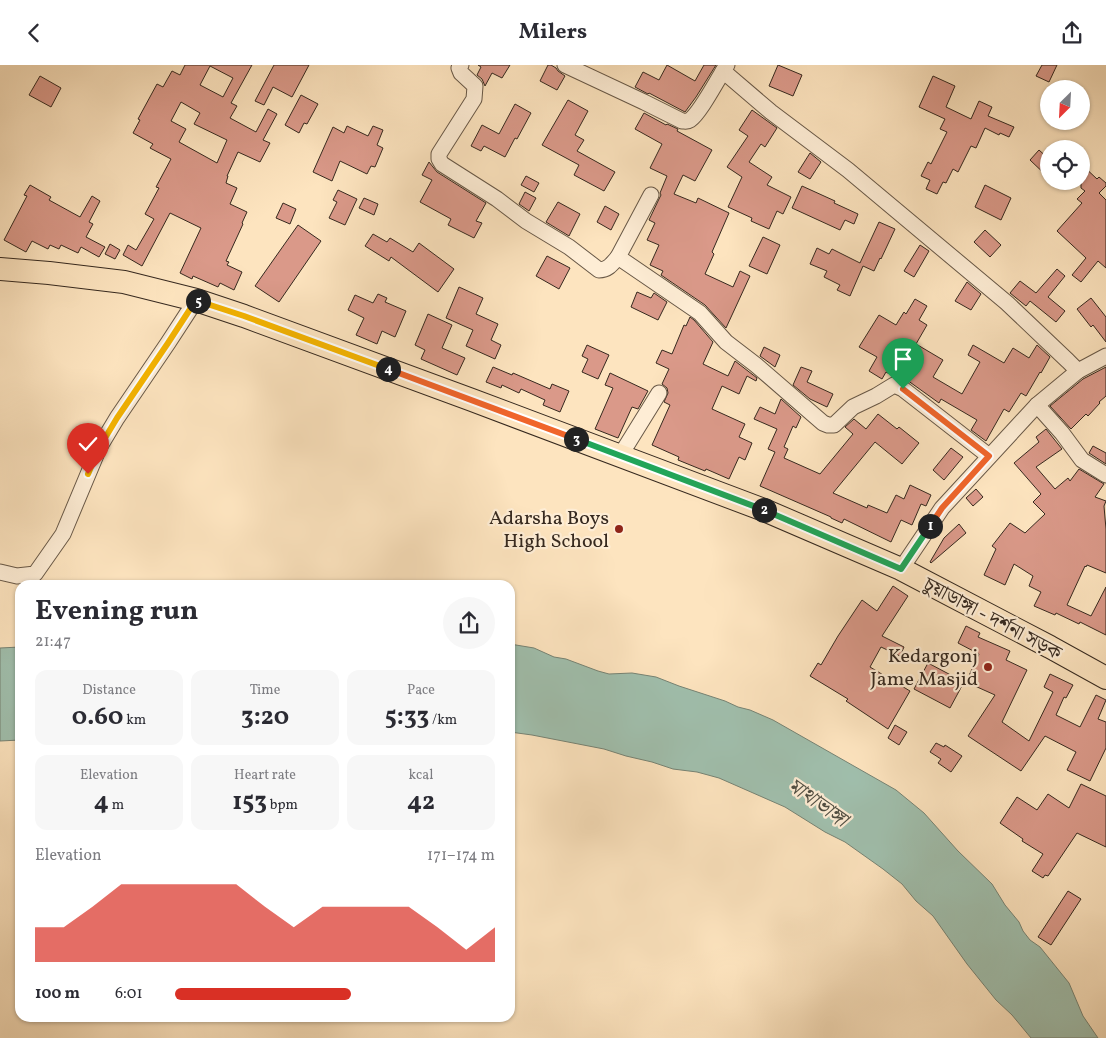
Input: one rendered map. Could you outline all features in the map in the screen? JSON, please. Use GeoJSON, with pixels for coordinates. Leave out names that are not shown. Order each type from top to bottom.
{"type":"FeatureCollection","features":[{"type":"Feature","properties":{"kind":"main road","name":"চুয়াডাঙ্গা - দর্শনা সড়ক"},"geometry":{"type":"LineString","coordinates":[[0,269],[124,282],[196,300],[244,316],[764,510],[901,569],[1106,678]]}},
{"type":"Feature","properties":{"kind":"street"},"geometry":{"type":"LineString","coordinates":[[461,65],[459,68],[461,73],[474,86],[474,99],[439,154],[442,164],[497,199],[526,221],[569,247],[599,270],[605,270],[610,267],[618,257],[651,195]]}},
{"type":"Feature","properties":{"kind":"street"},"geometry":{"type":"LineString","coordinates":[[565,65],[644,101],[682,121],[688,121],[700,109],[725,68],[771,112],[848,170],[1006,303],[1078,371]]}},
{"type":"Feature","properties":{"kind":"street"},"geometry":{"type":"LineString","coordinates":[[618,257],[700,313],[726,342],[756,365],[823,423],[834,425],[853,407],[896,385],[989,456]]}},
{"type":"Feature","properties":{"kind":"street"},"geometry":{"type":"LineString","coordinates":[[0,572],[17,576],[34,575],[50,553],[63,534],[99,448],[196,300]]}},
{"type":"Feature","properties":{"kind":"street"},"geometry":{"type":"LineString","coordinates":[[901,569],[942,508],[1037,405],[1078,371],[1106,356]]}},
{"type":"Feature","properties":{"kind":"street"},"geometry":{"type":"LineString","coordinates":[[620,456],[659,393]]}},
{"type":"Feature","properties":{"kind":"street"},"geometry":{"type":"LineString","coordinates":[[1037,405],[1062,433],[1082,460],[1106,475]]}},
{"type":"Feature","properties":{"kind":"water","name":"মাথাভাঙ্গা"},"geometry":{"type":"Polygon","coordinates":[[[515,645],[534,648],[554,657],[566,659],[609,674],[632,673],[656,677],[773,720],[896,790],[924,813],[958,851],[992,884],[1030,940],[1040,947],[1069,983],[1083,1016],[1098,1038],[1031,1038],[1012,1015],[996,1000],[967,964],[933,916],[916,901],[902,884],[845,842],[785,807],[719,778],[697,772],[673,769],[604,749],[515,733],[515,645]]]}},
{"type":"Feature","properties":{"kind":"water"},"geometry":{"type":"Polygon","coordinates":[[[15,647],[15,740],[0,741],[0,648],[15,647]]]}},
{"type":"Feature","properties":{"kind":"building"},"geometry":{"type":"Polygon","coordinates":[[[185,65],[252,65],[231,103],[237,106],[230,118],[256,132],[268,109],[277,114],[263,140],[270,143],[260,162],[238,152],[227,176],[226,183],[237,188],[230,204],[247,212],[226,261],[229,262],[227,265],[242,272],[234,290],[220,283],[218,287],[193,276],[192,279],[180,273],[201,228],[170,213],[142,266],[123,255],[128,245],[136,250],[154,219],[145,214],[159,188],[156,187],[171,159],[150,148],[153,144],[133,133],[140,120],[138,119],[157,84],[163,87],[172,71],[180,75],[185,65]],[[210,66],[200,85],[223,97],[233,78],[210,66]],[[181,102],[171,121],[186,129],[179,142],[217,163],[227,140],[194,124],[200,113],[181,102]]]}},
{"type":"Feature","properties":{"kind":"building"},"geometry":{"type":"Polygon","coordinates":[[[274,65],[309,65],[292,97],[273,87],[264,105],[255,101],[274,65]]]}},
{"type":"Feature","properties":{"kind":"building"},"geometry":{"type":"Polygon","coordinates":[[[478,65],[510,65],[502,78],[492,73],[485,86],[482,79],[477,75],[481,67],[478,65]]]}},
{"type":"Feature","properties":{"kind":"building"},"geometry":{"type":"Polygon","coordinates":[[[548,65],[556,68],[565,76],[557,90],[540,81],[548,65]]]}},
{"type":"Feature","properties":{"kind":"building"},"geometry":{"type":"Polygon","coordinates":[[[667,65],[695,81],[704,65],[716,65],[685,112],[635,87],[643,72],[659,80],[667,65]]]}},
{"type":"Feature","properties":{"kind":"building"},"geometry":{"type":"Polygon","coordinates":[[[778,65],[802,75],[793,96],[769,86],[778,65]]]}},
{"type":"Feature","properties":{"kind":"building"},"geometry":{"type":"Polygon","coordinates":[[[1042,65],[1057,65],[1050,80],[1036,76],[1042,65]]]}},
{"type":"Feature","properties":{"kind":"building"},"geometry":{"type":"Polygon","coordinates":[[[40,76],[61,88],[51,107],[29,95],[40,76]]]}},
{"type":"Feature","properties":{"kind":"building"},"geometry":{"type":"Polygon","coordinates":[[[933,76],[955,86],[946,107],[971,119],[979,101],[992,107],[988,116],[1014,127],[1009,137],[1000,133],[999,135],[985,128],[976,148],[971,146],[958,172],[953,169],[946,183],[943,182],[937,194],[926,189],[930,180],[921,176],[928,162],[931,164],[947,132],[940,129],[945,119],[919,107],[933,76]]]}},
{"type":"Feature","properties":{"kind":"building"},"geometry":{"type":"Polygon","coordinates":[[[301,95],[318,104],[307,124],[304,123],[299,133],[285,125],[301,95]]]}},
{"type":"Feature","properties":{"kind":"building"},"geometry":{"type":"Polygon","coordinates":[[[568,100],[588,111],[575,135],[584,140],[577,151],[615,172],[604,191],[574,175],[579,165],[542,145],[568,100]]]}},
{"type":"Feature","properties":{"kind":"building"},"geometry":{"type":"Polygon","coordinates":[[[515,104],[531,113],[505,157],[484,146],[481,151],[471,146],[482,125],[499,134],[515,104]]]}},
{"type":"Feature","properties":{"kind":"building"},"geometry":{"type":"Polygon","coordinates":[[[752,110],[777,128],[765,147],[761,144],[749,162],[772,177],[767,185],[791,197],[783,214],[777,211],[769,229],[751,221],[752,218],[728,207],[742,177],[727,167],[748,136],[739,130],[752,110]]]}},
{"type":"Feature","properties":{"kind":"building"},"geometry":{"type":"Polygon","coordinates":[[[644,113],[678,129],[677,131],[712,150],[695,181],[683,175],[674,194],[696,203],[698,198],[729,213],[712,252],[714,254],[705,274],[733,287],[740,271],[750,276],[726,328],[705,305],[661,275],[663,271],[650,265],[659,245],[647,240],[655,223],[649,220],[661,195],[660,193],[667,176],[650,168],[662,144],[635,129],[644,113]]]}},
{"type":"Feature","properties":{"kind":"building"},"geometry":{"type":"Polygon","coordinates":[[[347,126],[368,136],[373,126],[383,130],[377,145],[383,148],[375,167],[371,166],[367,174],[340,161],[332,181],[313,172],[333,127],[344,133],[347,126]]]}},
{"type":"Feature","properties":{"kind":"building"},"geometry":{"type":"Polygon","coordinates":[[[1040,151],[1040,169],[1030,160],[1040,151]]]}},
{"type":"Feature","properties":{"kind":"building"},"geometry":{"type":"Polygon","coordinates":[[[810,153],[821,162],[810,179],[798,172],[810,153]]]}},
{"type":"Feature","properties":{"kind":"building"},"geometry":{"type":"Polygon","coordinates":[[[429,162],[437,172],[486,203],[476,221],[482,223],[474,238],[448,225],[451,219],[420,202],[432,180],[422,175],[429,162]]]}},
{"type":"Feature","properties":{"kind":"building"},"geometry":{"type":"Polygon","coordinates":[[[1090,172],[1097,179],[1099,177],[1106,183],[1106,186],[1099,193],[1106,200],[1106,268],[1098,261],[1081,282],[1072,275],[1086,258],[1057,231],[1082,203],[1077,199],[1085,191],[1084,190],[1090,190],[1090,172]]]}},
{"type":"Feature","properties":{"kind":"building"},"geometry":{"type":"Polygon","coordinates":[[[526,176],[539,183],[534,192],[521,185],[526,176]]]}},
{"type":"Feature","properties":{"kind":"building"},"geometry":{"type":"Polygon","coordinates":[[[30,185],[51,197],[49,200],[80,217],[92,196],[100,201],[89,222],[93,224],[86,237],[105,247],[99,257],[81,247],[78,253],[61,245],[59,249],[50,245],[48,249],[32,241],[26,252],[4,240],[27,196],[24,195],[30,185]]]}},
{"type":"Feature","properties":{"kind":"building"},"geometry":{"type":"Polygon","coordinates":[[[985,185],[1011,198],[1001,220],[975,207],[985,185]]]}},
{"type":"Feature","properties":{"kind":"building"},"geometry":{"type":"Polygon","coordinates":[[[802,186],[858,214],[854,224],[845,220],[840,230],[792,208],[802,186]]]}},
{"type":"Feature","properties":{"kind":"building"},"geometry":{"type":"Polygon","coordinates":[[[338,190],[357,199],[345,225],[329,218],[337,202],[333,200],[338,190]]]}},
{"type":"Feature","properties":{"kind":"building"},"geometry":{"type":"Polygon","coordinates":[[[525,192],[536,198],[529,211],[519,204],[525,192]]]}},
{"type":"Feature","properties":{"kind":"building"},"geometry":{"type":"Polygon","coordinates":[[[364,198],[378,204],[374,215],[359,208],[364,198]]]}},
{"type":"Feature","properties":{"kind":"building"},"geometry":{"type":"Polygon","coordinates":[[[558,202],[580,214],[569,236],[546,222],[558,202]]]}},
{"type":"Feature","properties":{"kind":"building"},"geometry":{"type":"Polygon","coordinates":[[[283,203],[296,209],[290,224],[276,218],[283,203]]]}},
{"type":"Feature","properties":{"kind":"building"},"geometry":{"type":"Polygon","coordinates":[[[605,206],[619,214],[611,230],[597,222],[605,206]]]}},
{"type":"Feature","properties":{"kind":"building"},"geometry":{"type":"Polygon","coordinates":[[[879,222],[895,229],[874,271],[863,266],[850,296],[837,290],[840,285],[824,277],[827,271],[810,264],[817,248],[829,254],[832,249],[860,263],[879,222]]]}},
{"type":"Feature","properties":{"kind":"building"},"geometry":{"type":"Polygon","coordinates":[[[298,225],[321,241],[279,302],[255,286],[298,225]]]}},
{"type":"Feature","properties":{"kind":"building"},"geometry":{"type":"Polygon","coordinates":[[[985,230],[1001,245],[990,257],[974,242],[985,230]]]}},
{"type":"Feature","properties":{"kind":"building"},"geometry":{"type":"Polygon","coordinates":[[[373,234],[387,242],[390,238],[413,252],[419,243],[454,269],[438,292],[391,257],[389,261],[365,246],[373,234]]]}},
{"type":"Feature","properties":{"kind":"building"},"geometry":{"type":"Polygon","coordinates":[[[763,237],[780,245],[767,274],[749,266],[763,237]]]}},
{"type":"Feature","properties":{"kind":"building"},"geometry":{"type":"Polygon","coordinates":[[[110,244],[120,250],[115,259],[105,254],[110,244]]]}},
{"type":"Feature","properties":{"kind":"building"},"geometry":{"type":"Polygon","coordinates":[[[920,245],[929,251],[914,277],[904,271],[920,245]]]}},
{"type":"Feature","properties":{"kind":"building"},"geometry":{"type":"Polygon","coordinates":[[[547,256],[570,268],[559,289],[536,276],[547,256]]]}},
{"type":"Feature","properties":{"kind":"building"},"geometry":{"type":"Polygon","coordinates":[[[1057,269],[1065,276],[1048,297],[1065,311],[1056,322],[1030,301],[1026,306],[1010,293],[1020,281],[1036,293],[1057,269]]]}},
{"type":"Feature","properties":{"kind":"building"},"geometry":{"type":"Polygon","coordinates":[[[967,282],[981,294],[971,310],[955,301],[967,282]]]}},
{"type":"Feature","properties":{"kind":"building"},"geometry":{"type":"Polygon","coordinates":[[[459,287],[483,298],[476,314],[498,324],[491,340],[501,345],[495,359],[466,346],[473,330],[446,318],[459,287]]]}},
{"type":"Feature","properties":{"kind":"building"},"geometry":{"type":"Polygon","coordinates":[[[637,292],[651,298],[654,293],[667,302],[658,320],[631,307],[637,292]]]}},
{"type":"Feature","properties":{"kind":"building"},"geometry":{"type":"Polygon","coordinates":[[[378,294],[387,298],[385,302],[406,311],[395,337],[382,331],[377,344],[356,335],[364,318],[348,310],[355,295],[373,303],[378,294]]]}},
{"type":"Feature","properties":{"kind":"building"},"geometry":{"type":"Polygon","coordinates":[[[1091,298],[1106,317],[1106,342],[1077,309],[1091,298]]]}},
{"type":"Feature","properties":{"kind":"building"},"geometry":{"type":"Polygon","coordinates":[[[915,299],[927,306],[919,320],[927,325],[916,344],[943,360],[933,377],[962,394],[980,362],[968,355],[973,345],[1004,363],[1013,348],[1029,358],[1037,345],[1050,357],[1026,396],[1021,393],[1009,412],[1004,409],[986,441],[971,430],[977,420],[941,399],[939,403],[907,380],[886,372],[882,379],[869,371],[877,357],[859,347],[879,315],[896,325],[904,312],[906,314],[915,299]]]}},
{"type":"Feature","properties":{"kind":"building"},"geometry":{"type":"Polygon","coordinates":[[[428,314],[452,325],[442,348],[465,358],[457,375],[421,359],[425,350],[415,345],[428,314]]]}},
{"type":"Feature","properties":{"kind":"building"},"geometry":{"type":"Polygon","coordinates":[[[690,317],[713,342],[703,364],[728,376],[735,361],[757,378],[756,381],[747,376],[739,394],[722,386],[712,409],[745,424],[739,437],[752,443],[745,460],[739,457],[729,479],[678,460],[679,457],[652,445],[670,405],[664,402],[668,393],[667,388],[662,384],[669,369],[656,363],[662,350],[672,354],[684,325],[686,326],[690,317]]]}},
{"type":"Feature","properties":{"kind":"building"},"geometry":{"type":"Polygon","coordinates":[[[587,345],[609,355],[598,379],[582,372],[588,359],[582,356],[587,345]]]}},
{"type":"Feature","properties":{"kind":"building"},"geometry":{"type":"Polygon","coordinates":[[[764,347],[780,355],[775,367],[760,356],[764,347]]]}},
{"type":"Feature","properties":{"kind":"building"},"geometry":{"type":"Polygon","coordinates":[[[493,367],[512,375],[513,373],[550,389],[552,384],[569,391],[560,412],[543,405],[545,400],[521,389],[519,393],[502,385],[501,388],[486,382],[493,367]]]}},
{"type":"Feature","properties":{"kind":"building"},"geometry":{"type":"Polygon","coordinates":[[[801,367],[812,371],[807,382],[833,394],[827,407],[810,399],[793,385],[801,367]]]}},
{"type":"Feature","properties":{"kind":"building"},"geometry":{"type":"Polygon","coordinates":[[[1106,367],[1106,396],[1088,416],[1086,414],[1071,429],[1050,406],[1083,379],[1106,367]]]}},
{"type":"Feature","properties":{"kind":"building"},"geometry":{"type":"Polygon","coordinates":[[[610,373],[648,391],[638,409],[632,407],[618,438],[595,429],[613,388],[605,385],[610,373]]]}},
{"type":"Feature","properties":{"kind":"building"},"geometry":{"type":"Polygon","coordinates":[[[781,399],[801,417],[796,428],[793,426],[784,447],[788,449],[784,458],[820,474],[853,434],[845,427],[854,419],[866,429],[878,414],[897,429],[899,427],[919,443],[902,464],[875,442],[833,493],[867,508],[868,505],[887,513],[896,495],[904,499],[910,485],[931,495],[926,506],[921,504],[912,525],[901,520],[891,542],[844,519],[842,523],[760,486],[775,452],[768,449],[777,429],[754,419],[760,407],[775,414],[781,399]]]}},
{"type":"Feature","properties":{"kind":"building"},"geometry":{"type":"Polygon","coordinates":[[[1046,429],[1062,449],[1036,467],[1055,489],[1068,478],[1070,481],[1079,469],[1104,484],[1095,497],[1106,501],[1104,506],[1106,573],[1087,565],[1085,566],[1067,605],[1091,616],[1106,587],[1106,635],[1080,622],[1079,624],[1056,613],[1055,615],[1034,606],[1041,592],[1029,586],[1033,576],[1014,564],[1005,585],[984,575],[996,549],[992,546],[1010,523],[1025,533],[1045,514],[1033,502],[1041,494],[1014,463],[1039,442],[1036,437],[1046,429]]]}},
{"type":"Feature","properties":{"kind":"building"},"geometry":{"type":"Polygon","coordinates":[[[1093,446],[1106,453],[1106,464],[1089,453],[1093,446]]]}},
{"type":"Feature","properties":{"kind":"building"},"geometry":{"type":"Polygon","coordinates":[[[951,448],[963,457],[944,480],[933,470],[951,448]]]}},
{"type":"Feature","properties":{"kind":"building"},"geometry":{"type":"Polygon","coordinates":[[[976,489],[983,497],[973,506],[966,498],[976,489]]]}},
{"type":"Feature","properties":{"kind":"building"},"geometry":{"type":"Polygon","coordinates":[[[959,524],[966,533],[931,563],[944,538],[959,524]]]}},
{"type":"Feature","properties":{"kind":"building"},"geometry":{"type":"Polygon","coordinates":[[[893,586],[908,596],[882,636],[904,647],[900,656],[881,647],[870,667],[910,691],[888,729],[846,701],[848,699],[810,676],[818,663],[821,665],[862,600],[877,611],[893,586]]]}},
{"type":"Feature","properties":{"kind":"building"},"geometry":{"type":"Polygon","coordinates":[[[966,626],[980,633],[978,637],[1010,651],[1006,660],[1027,670],[1002,722],[1029,741],[1053,692],[1044,687],[1050,674],[1073,685],[1066,698],[1064,697],[1056,715],[1080,727],[1096,695],[1106,700],[1098,719],[1106,722],[1106,748],[1090,781],[1067,770],[1076,752],[1045,736],[1021,771],[968,736],[995,695],[966,682],[979,654],[958,643],[966,626]]]}},
{"type":"Feature","properties":{"kind":"building"},"geometry":{"type":"Polygon","coordinates":[[[928,663],[964,682],[950,708],[914,689],[928,663]]]}},
{"type":"Feature","properties":{"kind":"building"},"geometry":{"type":"Polygon","coordinates":[[[895,725],[907,732],[899,745],[888,738],[895,725]]]}},
{"type":"Feature","properties":{"kind":"building"},"geometry":{"type":"Polygon","coordinates":[[[936,743],[944,747],[945,745],[962,756],[951,772],[938,763],[941,759],[930,752],[936,743]]]}},
{"type":"Feature","properties":{"kind":"building"},"geometry":{"type":"Polygon","coordinates":[[[1081,784],[1106,796],[1106,847],[1077,833],[1048,876],[1045,875],[1043,878],[1032,871],[1043,854],[1022,841],[1023,839],[1000,823],[1017,797],[1037,810],[1048,794],[1069,808],[1081,784]]]}},
{"type":"Feature","properties":{"kind":"building"},"geometry":{"type":"Polygon","coordinates":[[[1068,891],[1081,899],[1051,945],[1038,937],[1068,891]]]}},
{"type":"Feature","properties":{"kind":"place","name":"Adarsha Boys High School"},"geometry":{"type":"Point","coordinates":[619,529]}},
{"type":"Feature","properties":{"kind":"place","name":"Kedargonj Jame Masjid"},"geometry":{"type":"Point","coordinates":[988,667]}},
{"type":"Feature","properties":{"kind":"route"},"geometry":{"type":"LineString","coordinates":[[88,474],[99,448],[117,418],[196,300],[472,400],[764,510],[901,569],[942,508],[989,456],[903,389]]}}]}
